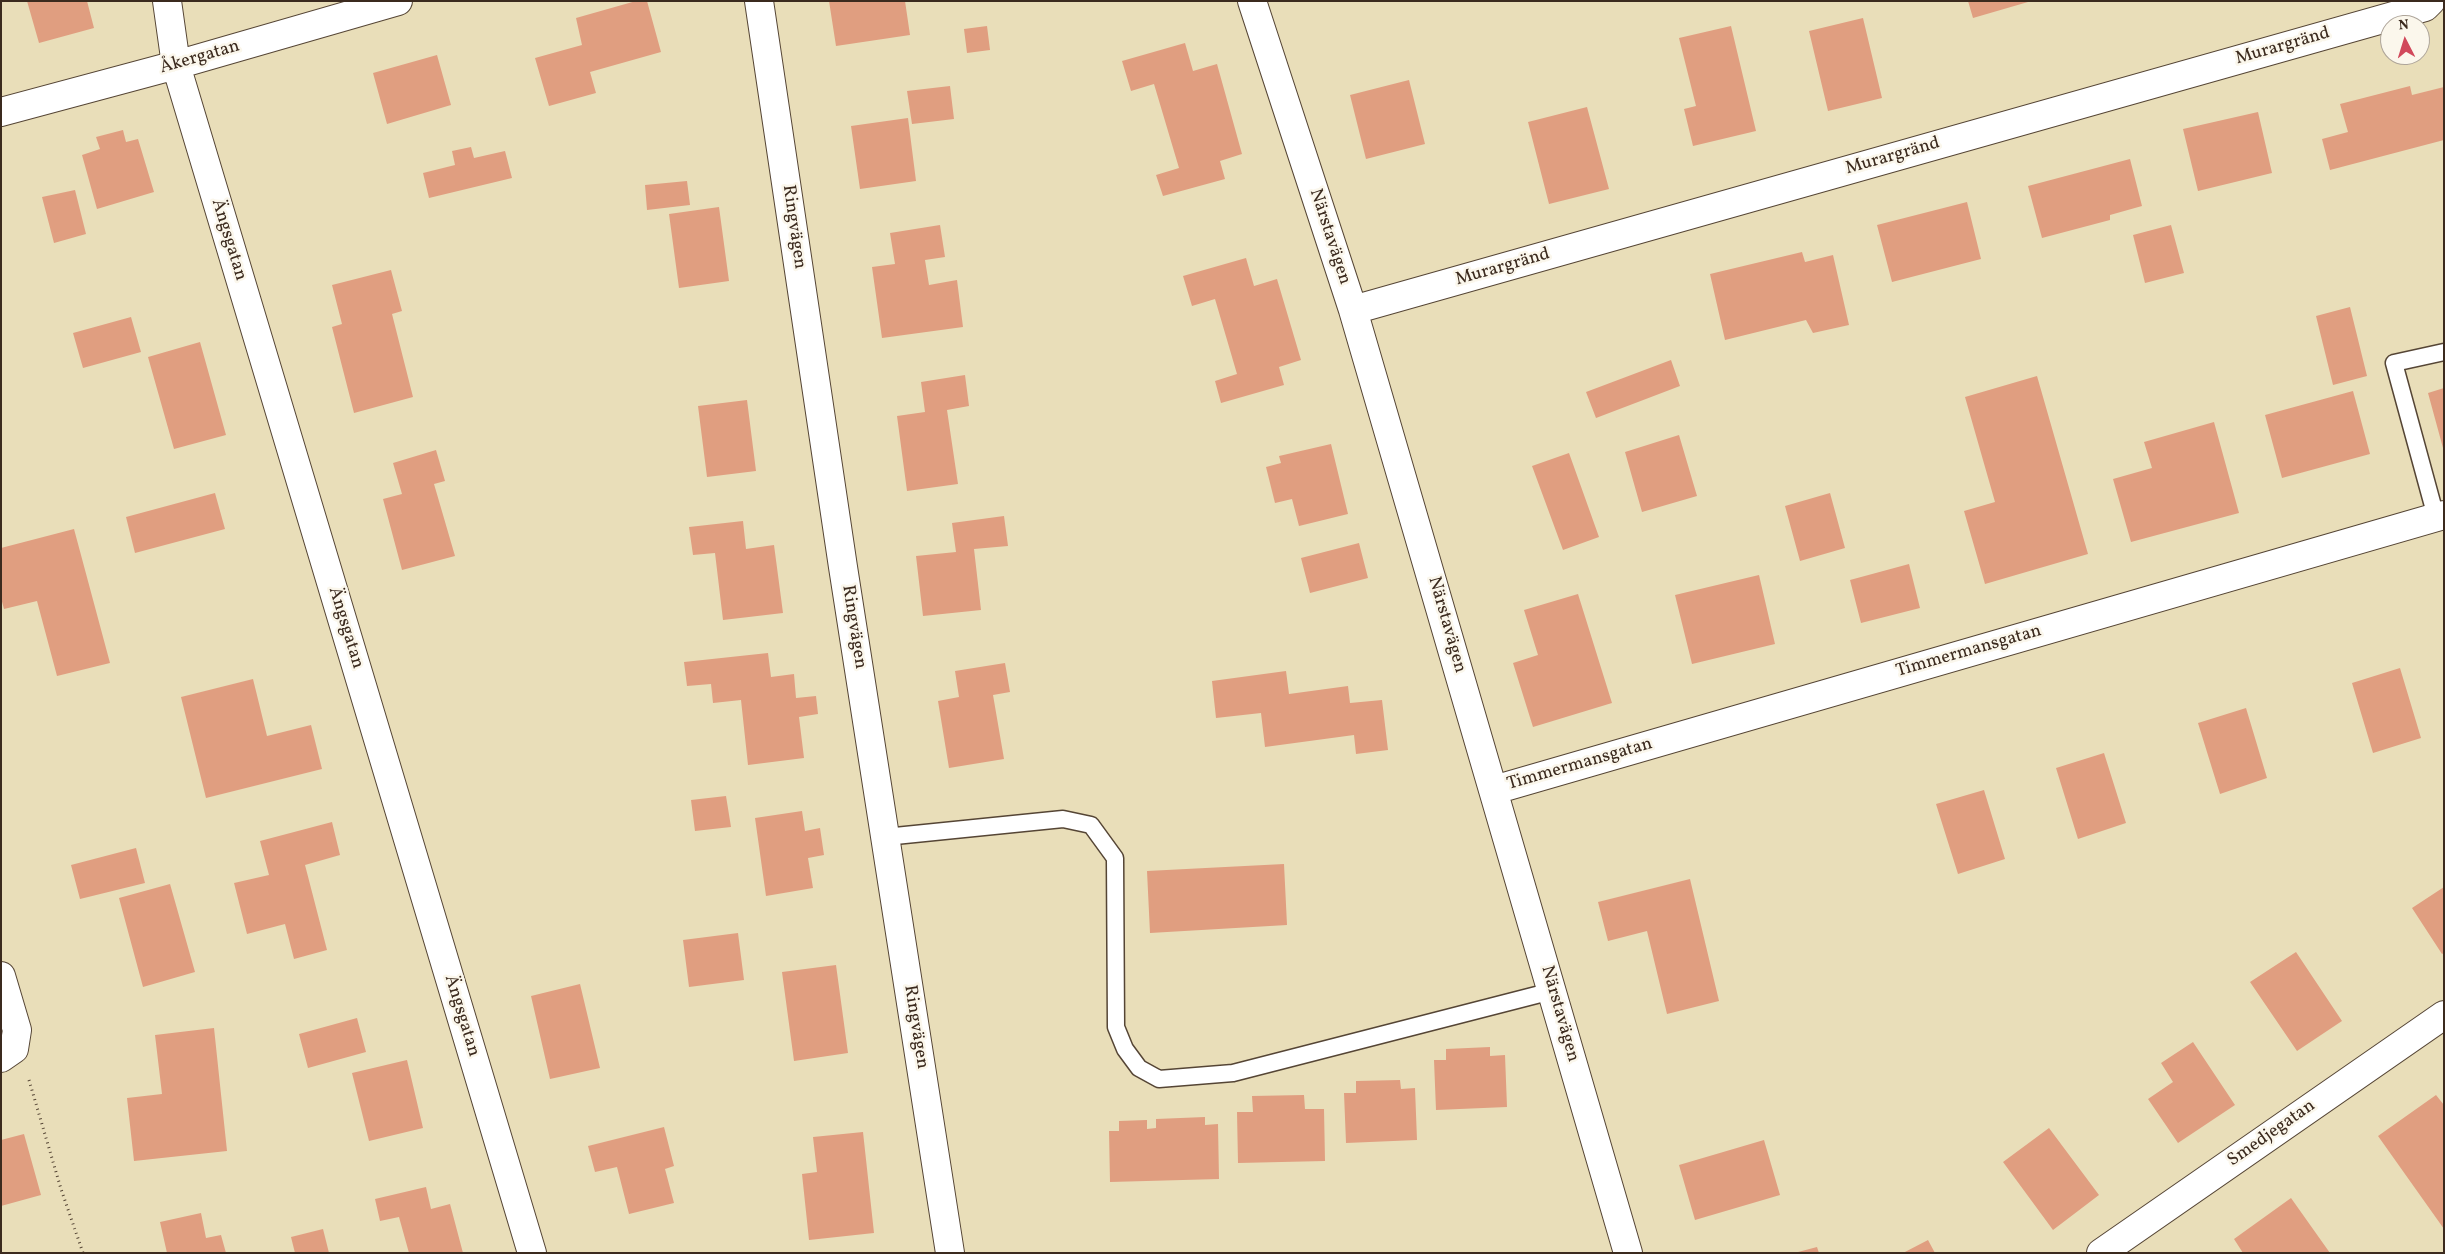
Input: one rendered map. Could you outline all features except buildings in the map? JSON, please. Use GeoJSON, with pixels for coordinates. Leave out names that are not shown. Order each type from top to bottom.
{"type":"FeatureCollection","features":[{"type":"Feature","properties":{"kind":"street","name":"Ängsgatan"},"geometry":{"type":"LineString","coordinates":[[167,1],[176,65],[532,1253]]}},
{"type":"Feature","properties":{"kind":"street","name":"Åkergatan"},"geometry":{"type":"LineString","coordinates":[[1,112],[176,65],[398,1]]}},
{"type":"Feature","properties":{"kind":"street","name":"Ringvägen"},"geometry":{"type":"LineString","coordinates":[[759,1],[950,1253]]}},
{"type":"Feature","properties":{"kind":"street","name":"Närstavägen"},"geometry":{"type":"LineString","coordinates":[[1252,1],[1353,310],[1628,1253]]}},
{"type":"Feature","properties":{"kind":"street","name":"Murargränd"},"geometry":{"type":"LineString","coordinates":[[1353,310],[2425,7],[2431,1]]}},
{"type":"Feature","properties":{"kind":"street","name":"Timmermansgatan"},"geometry":{"type":"LineString","coordinates":[[1494,790],[2440,516]]}},
{"type":"Feature","properties":{"kind":"street"},"geometry":{"type":"LineString","coordinates":[[1,976],[17,1030],[7,1054]]}},
{"type":"Feature","properties":{"kind":"street","name":"Smedjegatan"},"geometry":{"type":"LineString","coordinates":[[2101,1253],[2444,1015]]}},
{"type":"Feature","properties":{"kind":"lane"},"geometry":{"type":"LineString","coordinates":[[2440,516],[2394,363],[2444,352]]}},
{"type":"Feature","properties":{"kind":"lane"},"geometry":{"type":"LineString","coordinates":[[886,837],[1063,819],[1091,825],[1115,858],[1116,1027],[1125,1049],[1139,1068],[1159,1078],[1233,1074],[1552,990]]}},
{"type":"Feature","properties":{"kind":"path"},"geometry":{"type":"LineString","coordinates":[[7,1054],[25,1064],[61,1189],[83,1253]]}}]}
